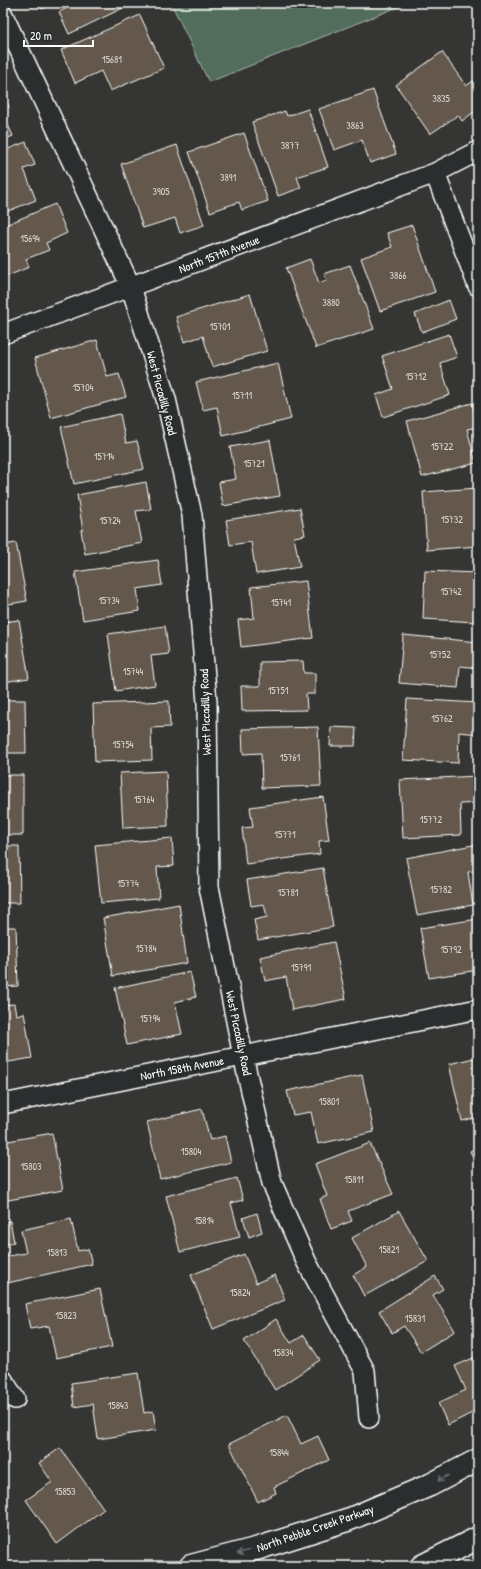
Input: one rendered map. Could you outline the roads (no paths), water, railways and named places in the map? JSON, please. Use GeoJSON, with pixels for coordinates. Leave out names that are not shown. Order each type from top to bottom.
{"type":"FeatureCollection","features":[{"type":"Feature","properties":{"kind":"main road","name":"North Pebble Creek Parkway"},"geometry":{"type":"LineString","coordinates":[[191,1566],[259,1548],[350,1519],[430,1485],[478,1460]]}},
{"type":"Feature","properties":{"kind":"main road"},"geometry":{"type":"LineString","coordinates":[[422,1566],[478,1538]]}},
{"type":"Feature","properties":{"kind":"street","name":"West Piccadilly Road"},"geometry":{"type":"LineString","coordinates":[[3,15],[131,287],[166,399],[192,515],[206,702],[209,886],[243,1056],[272,1183],[306,1261],[365,1371],[369,1418]]}},
{"type":"Feature","properties":{"kind":"street","name":"North 157th Avenue"},"geometry":{"type":"LineString","coordinates":[[3,334],[435,173],[478,151]]}},
{"type":"Feature","properties":{"kind":"street"},"geometry":{"type":"LineString","coordinates":[[435,173],[478,286]]}},
{"type":"Feature","properties":{"kind":"street","name":"North 158th Avenue"},"geometry":{"type":"LineString","coordinates":[[3,1104],[478,1009]]}},
{"type":"Feature","properties":{"kind":"street"},"geometry":{"type":"LineString","coordinates":[[3,1380],[15,1399]]}}]}
